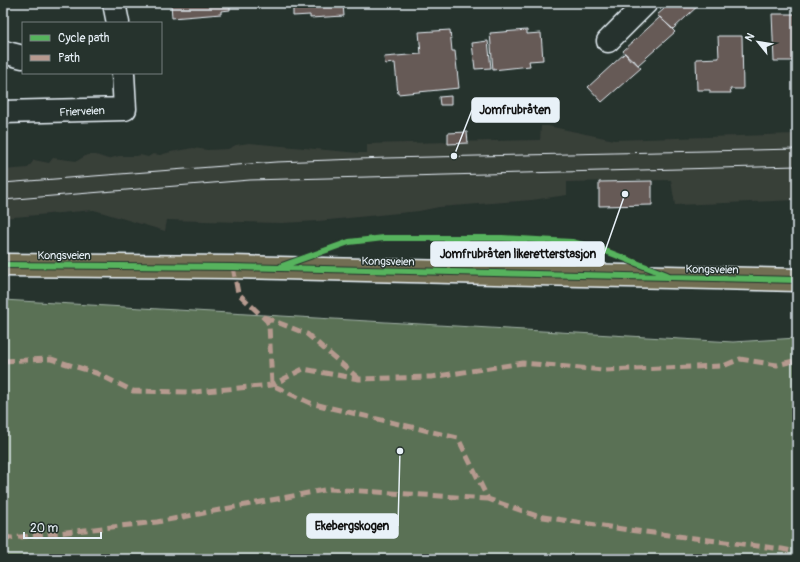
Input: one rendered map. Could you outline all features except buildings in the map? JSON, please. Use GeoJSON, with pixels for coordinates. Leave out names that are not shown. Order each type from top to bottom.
{"type":"FeatureCollection","features":[{"type":"Feature","properties":{"kind":"main road","name":"Kongsveien"},"geometry":{"type":"LineString","coordinates":[[3,265],[240,267],[797,280]]}},
{"type":"Feature","properties":{"kind":"lane"},"geometry":{"type":"LineString","coordinates":[[114,3],[118,22]]}},
{"type":"Feature","properties":{"kind":"lane"},"geometry":{"type":"LineString","coordinates":[[608,41],[646,3]]}},
{"type":"Feature","properties":{"kind":"lane"},"geometry":{"type":"LineString","coordinates":[[3,52],[22,57]]}},
{"type":"Feature","properties":{"kind":"lane","name":"Frierveien"},"geometry":{"type":"LineString","coordinates":[[3,112],[125,109],[123,74]]}},
{"type":"Feature","properties":{"kind":"shaded area"},"geometry":{"type":"Polygon","coordinates":[[[541,126],[548,126],[614,140],[797,134],[797,200],[675,205],[671,180],[567,182],[567,195],[532,200],[439,207],[419,211],[282,223],[167,220],[165,231],[94,210],[3,218],[3,170],[28,168],[34,160],[49,163],[53,158],[77,161],[87,155],[96,155],[108,159],[119,156],[140,155],[148,157],[153,154],[160,155],[193,148],[208,150],[228,149],[236,145],[249,143],[367,153],[367,144],[540,140],[541,126]]]}},
{"type":"Feature","properties":{"kind":"green space"},"geometry":{"type":"Polygon","coordinates":[[[3,300],[733,342],[797,338],[797,559],[3,559],[3,300]]]}},
{"type":"Feature","properties":{"kind":"tram line"},"geometry":{"type":"LineString","coordinates":[[3,183],[276,162],[386,158],[797,149]]}},
{"type":"Feature","properties":{"kind":"tram line"},"geometry":{"type":"LineString","coordinates":[[3,200],[250,180],[797,166]]}},
{"type":"Feature","properties":{"kind":"marked path"},"geometry":{"type":"LineString","coordinates":[[233,267],[238,293],[267,321],[269,325],[272,385],[310,403],[458,438],[488,499],[537,516],[629,530],[797,552]]}},
{"type":"Feature","properties":{"kind":"marked path"},"geometry":{"type":"LineString","coordinates":[[264,317],[307,334],[358,378]]}},
{"type":"Feature","properties":{"kind":"marked path"},"geometry":{"type":"LineString","coordinates":[[3,361],[51,359],[96,373],[133,391],[194,392],[272,385],[303,369],[359,379],[431,377],[523,363],[603,370],[723,366],[740,359],[777,365],[797,360]]}},
{"type":"Feature","properties":{"kind":"marked path"},"geometry":{"type":"LineString","coordinates":[[3,537],[12,538],[157,522],[329,489],[488,499]]}},
{"type":"Feature","properties":{"kind":"cycle path"},"geometry":{"type":"LineString","coordinates":[[282,266],[349,242],[384,238],[502,238],[572,242],[603,250],[667,275]]}},
{"type":"Feature","properties":{"kind":"cycle path"},"geometry":{"type":"LineString","coordinates":[[3,265],[233,267],[797,280]]}},
{"type":"Feature","properties":{"kind":"place","name":"Jomfrubråten"},"geometry":{"type":"Point","coordinates":[454,156]}},
{"type":"Feature","properties":{"kind":"place","name":"Jomfrubråten likeretterstasjon"},"geometry":{"type":"Point","coordinates":[625,194]}},
{"type":"Feature","properties":{"kind":"place","name":"Ekebergskogen"},"geometry":{"type":"Point","coordinates":[400,451]}}]}
